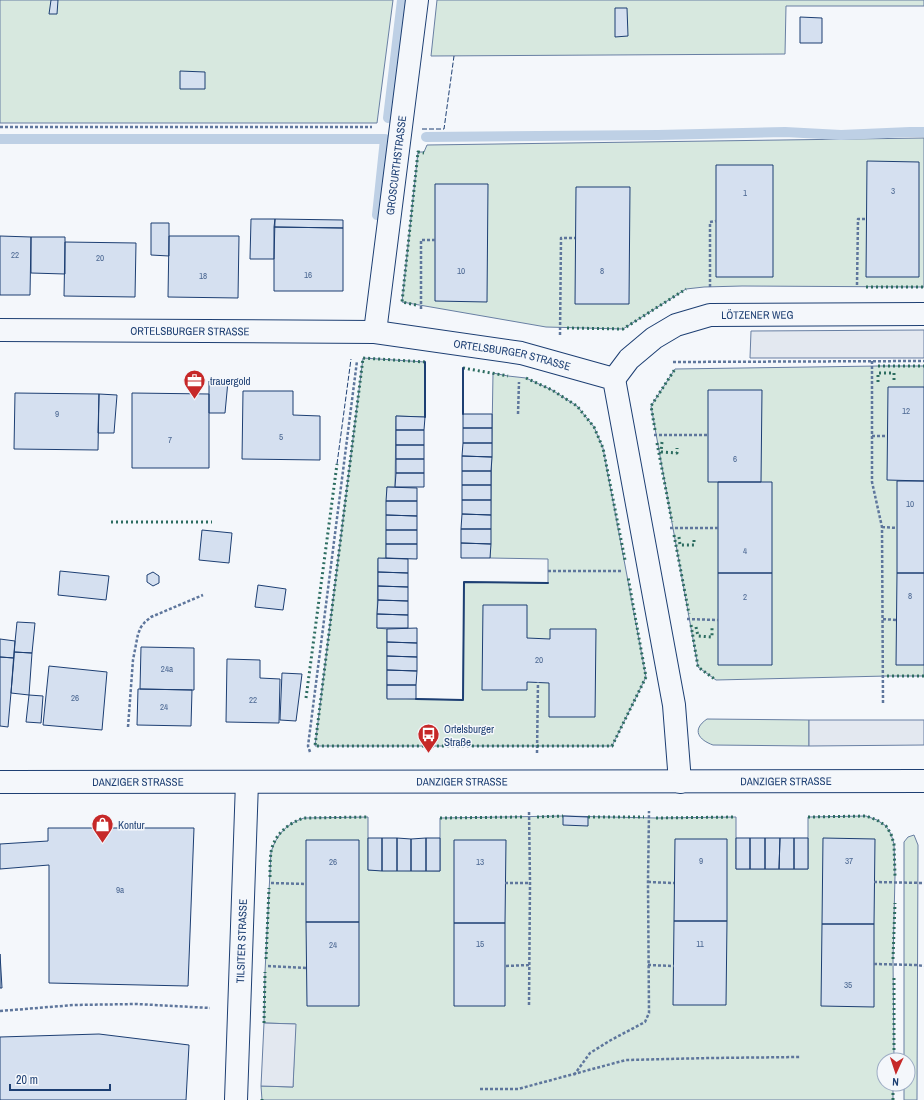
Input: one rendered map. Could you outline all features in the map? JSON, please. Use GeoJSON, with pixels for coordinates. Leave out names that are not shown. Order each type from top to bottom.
{"type":"FeatureCollection","features":[{"type":"Feature","properties":{"kind":"street","name":"GROSCURTHSTRASSE"},"geometry":{"type":"LineString","coordinates":[[375,332],[417,0]]}},
{"type":"Feature","properties":{"kind":"street","name":"LÖTZENER WEG"},"geometry":{"type":"LineString","coordinates":[[614,379],[629,359],[654,338],[676,325],[710,315],[924,314]]}},
{"type":"Feature","properties":{"kind":"street","name":"ORTELSBURGER STRASSE"},"geometry":{"type":"LineString","coordinates":[[0,330],[375,332],[521,353],[614,379]]}},
{"type":"Feature","properties":{"kind":"street"},"geometry":{"type":"LineString","coordinates":[[614,379],[674,705],[680,782]]}},
{"type":"Feature","properties":{"kind":"street","name":"DANZIGER STRASSE"},"geometry":{"type":"LineString","coordinates":[[0,782],[924,781]]}},
{"type":"Feature","properties":{"kind":"street","name":"TILSITER STRASSE"},"geometry":{"type":"LineString","coordinates":[[236,1100],[247,782]]}},
{"type":"Feature","properties":{"kind":"path"},"geometry":{"type":"LineString","coordinates":[[0,127],[401,127]]}},
{"type":"Feature","properties":{"kind":"path"},"geometry":{"type":"LineString","coordinates":[[857,314],[858,219],[866,219]]}},
{"type":"Feature","properties":{"kind":"path"},"geometry":{"type":"LineString","coordinates":[[710,315],[710,222],[716,221]]}},
{"type":"Feature","properties":{"kind":"path"},"geometry":{"type":"LineString","coordinates":[[560,364],[561,238],[575,238]]}},
{"type":"Feature","properties":{"kind":"path"},"geometry":{"type":"LineString","coordinates":[[420,338],[421,240],[435,240]]}},
{"type":"Feature","properties":{"kind":"path"},"geometry":{"type":"LineString","coordinates":[[318,782],[308,746],[358,357],[375,332]]}},
{"type":"Feature","properties":{"kind":"path"},"geometry":{"type":"LineString","coordinates":[[654,338],[669,362],[924,361]]}},
{"type":"Feature","properties":{"kind":"path"},"geometry":{"type":"LineString","coordinates":[[872,361],[872,482],[882,528],[883,704]]}},
{"type":"Feature","properties":{"kind":"path"},"geometry":{"type":"LineString","coordinates":[[624,435],[708,435]]}},
{"type":"Feature","properties":{"kind":"path"},"geometry":{"type":"LineString","coordinates":[[872,436],[887,436]]}},
{"type":"Feature","properties":{"kind":"path"},"geometry":{"type":"LineString","coordinates":[[641,528],[718,528]]}},
{"type":"Feature","properties":{"kind":"path"},"geometry":{"type":"LineString","coordinates":[[882,528],[897,528]]}},
{"type":"Feature","properties":{"kind":"path"},"geometry":{"type":"LineString","coordinates":[[548,571],[649,571]]}},
{"type":"Feature","properties":{"kind":"path"},"geometry":{"type":"LineString","coordinates":[[128,727],[133,660],[138,634],[141,627],[151,617],[203,595]]}},
{"type":"Feature","properties":{"kind":"path"},"geometry":{"type":"LineString","coordinates":[[883,619],[896,620]]}},
{"type":"Feature","properties":{"kind":"path"},"geometry":{"type":"LineString","coordinates":[[529,1005],[529,812],[537,752],[538,682]]}},
{"type":"Feature","properties":{"kind":"path"},"geometry":{"type":"LineString","coordinates":[[574,1075],[590,1054],[611,1040],[645,1022],[649,1013],[649,782]]}},
{"type":"Feature","properties":{"kind":"path"},"geometry":{"type":"LineString","coordinates":[[648,882],[674,883]]}},
{"type":"Feature","properties":{"kind":"path"},"geometry":{"type":"LineString","coordinates":[[874,882],[924,883]]}},
{"type":"Feature","properties":{"kind":"path"},"geometry":{"type":"LineString","coordinates":[[243,883],[306,884]]}},
{"type":"Feature","properties":{"kind":"path"},"geometry":{"type":"LineString","coordinates":[[506,883],[530,883]]}},
{"type":"Feature","properties":{"kind":"path"},"geometry":{"type":"LineString","coordinates":[[874,964],[924,966]]}},
{"type":"Feature","properties":{"kind":"path"},"geometry":{"type":"LineString","coordinates":[[240,965],[306,968]]}},
{"type":"Feature","properties":{"kind":"path"},"geometry":{"type":"LineString","coordinates":[[506,966],[529,965]]}},
{"type":"Feature","properties":{"kind":"path"},"geometry":{"type":"LineString","coordinates":[[648,965],[674,966]]}},
{"type":"Feature","properties":{"kind":"path"},"geometry":{"type":"LineString","coordinates":[[0,1011],[74,1005],[138,1004],[239,1009]]}},
{"type":"Feature","properties":{"kind":"path"},"geometry":{"type":"LineString","coordinates":[[480,1089],[518,1089],[626,1060],[800,1057]]}},
{"type":"Feature","properties":{"kind":"shaded area"},"geometry":{"type":"Polygon","coordinates":[[[0,0],[393,0],[377,123],[0,123],[0,0]]]}},
{"type":"Feature","properties":{"kind":"shaded area"},"geometry":{"type":"Polygon","coordinates":[[[437,0],[924,0],[924,6],[786,6],[785,54],[431,56],[437,0]]]}},
{"type":"Feature","properties":{"kind":"shaded area"},"geometry":{"type":"Polygon","coordinates":[[[924,138],[924,287],[742,286],[686,289],[623,329],[546,327],[402,302],[418,152],[424,152],[427,145],[924,138]]]}},
{"type":"Feature","properties":{"kind":"shaded area"},"geometry":{"type":"Polygon","coordinates":[[[924,330],[924,358],[750,358],[751,331],[924,330]]]}},
{"type":"Feature","properties":{"kind":"shaded area"},"geometry":{"type":"Polygon","coordinates":[[[363,358],[425,362],[425,417],[396,416],[395,487],[387,487],[386,558],[378,559],[377,628],[387,629],[387,698],[463,700],[464,582],[548,583],[548,559],[490,558],[493,373],[526,378],[552,390],[577,406],[594,427],[603,448],[646,677],[612,746],[315,746],[363,358]]]}},
{"type":"Feature","properties":{"kind":"shaded area"},"geometry":{"type":"Polygon","coordinates":[[[924,366],[924,676],[716,680],[698,667],[651,406],[675,369],[924,366]]]}},
{"type":"Feature","properties":{"kind":"shaded area"},"geometry":{"type":"Polygon","coordinates":[[[707,719],[809,720],[809,746],[713,745],[704,740],[698,731],[702,723],[707,719]]]}},
{"type":"Feature","properties":{"kind":"shaded area"},"geometry":{"type":"Polygon","coordinates":[[[809,720],[924,720],[924,745],[809,746],[809,720]]]}},
{"type":"Feature","properties":{"kind":"shaded area"},"geometry":{"type":"Polygon","coordinates":[[[563,816],[656,818],[736,817],[736,869],[808,869],[808,817],[866,816],[877,820],[886,826],[891,834],[894,844],[895,876],[893,959],[894,1052],[876,1052],[876,1092],[893,1092],[893,1100],[262,1100],[261,1086],[293,1087],[295,1024],[264,1023],[271,852],[279,835],[292,823],[304,818],[368,817],[368,870],[440,871],[440,818],[563,816]]]}},
{"type":"Feature","properties":{"kind":"shaded area"},"geometry":{"type":"Polygon","coordinates":[[[914,835],[918,845],[917,1100],[904,1100],[904,1092],[916,1092],[916,1052],[904,1052],[904,842],[908,837],[914,835]]]}},
{"type":"Feature","properties":{"kind":"shaded area"},"geometry":{"type":"Polygon","coordinates":[[[264,1023],[296,1024],[293,1087],[261,1086],[264,1023]]]}},
{"type":"Feature","properties":{"kind":"building"},"geometry":{"type":"Polygon","coordinates":[[[51,0],[58,0],[57,14],[49,14],[51,0]]]}},
{"type":"Feature","properties":{"kind":"building"},"geometry":{"type":"Polygon","coordinates":[[[615,8],[627,8],[628,36],[615,37],[615,8]]]}},
{"type":"Feature","properties":{"kind":"building"},"geometry":{"type":"Polygon","coordinates":[[[800,17],[822,18],[822,43],[800,43],[800,17]]]}},
{"type":"Feature","properties":{"kind":"building"},"geometry":{"type":"Polygon","coordinates":[[[180,71],[205,72],[205,89],[180,89],[180,71]]]}},
{"type":"Feature","properties":{"kind":"building"},"geometry":{"type":"Polygon","coordinates":[[[867,161],[919,162],[919,277],[866,277],[867,161]]]}},
{"type":"Feature","properties":{"kind":"building"},"geometry":{"type":"Polygon","coordinates":[[[716,165],[773,165],[773,277],[716,277],[716,165]]]}},
{"type":"Feature","properties":{"kind":"building"},"geometry":{"type":"Polygon","coordinates":[[[435,184],[488,184],[487,302],[435,301],[435,184]]]}},
{"type":"Feature","properties":{"kind":"building"},"geometry":{"type":"Polygon","coordinates":[[[576,187],[630,187],[629,304],[575,304],[576,187]]]}},
{"type":"Feature","properties":{"kind":"building"},"geometry":{"type":"Polygon","coordinates":[[[251,219],[275,219],[274,259],[250,259],[251,219]]]}},
{"type":"Feature","properties":{"kind":"building"},"geometry":{"type":"Polygon","coordinates":[[[275,219],[343,220],[343,228],[274,227],[275,219]]]}},
{"type":"Feature","properties":{"kind":"building"},"geometry":{"type":"Polygon","coordinates":[[[151,223],[169,223],[169,256],[151,255],[151,223]]]}},
{"type":"Feature","properties":{"kind":"building"},"geometry":{"type":"Polygon","coordinates":[[[274,227],[343,228],[343,291],[274,291],[274,227]]]}},
{"type":"Feature","properties":{"kind":"building"},"geometry":{"type":"Polygon","coordinates":[[[0,236],[31,237],[30,295],[0,295],[0,236]]]}},
{"type":"Feature","properties":{"kind":"building"},"geometry":{"type":"Polygon","coordinates":[[[169,236],[239,236],[238,298],[168,297],[169,236]]]}},
{"type":"Feature","properties":{"kind":"building"},"geometry":{"type":"Polygon","coordinates":[[[31,237],[65,237],[65,274],[31,273],[31,237]]]}},
{"type":"Feature","properties":{"kind":"building"},"geometry":{"type":"Polygon","coordinates":[[[65,242],[136,243],[135,297],[64,296],[65,242]]]}},
{"type":"Feature","properties":{"kind":"building"},"geometry":{"type":"Polygon","coordinates":[[[209,381],[228,381],[225,413],[209,413],[209,381]]]}},
{"type":"Feature","properties":{"kind":"building"},"geometry":{"type":"Polygon","coordinates":[[[888,387],[924,387],[924,481],[887,480],[888,387]]]}},
{"type":"Feature","properties":{"kind":"building"},"geometry":{"type":"Polygon","coordinates":[[[708,390],[762,390],[761,482],[708,482],[708,390]]]}},
{"type":"Feature","properties":{"kind":"building"},"geometry":{"type":"Polygon","coordinates":[[[243,391],[293,391],[293,415],[320,416],[320,460],[242,459],[243,391]]]}},
{"type":"Feature","properties":{"kind":"building"},"geometry":{"type":"Polygon","coordinates":[[[15,393],[99,394],[98,450],[14,449],[15,393]]]}},
{"type":"Feature","properties":{"kind":"building"},"geometry":{"type":"Polygon","coordinates":[[[132,393],[209,394],[209,468],[132,468],[132,393]]]}},
{"type":"Feature","properties":{"kind":"building"},"geometry":{"type":"Polygon","coordinates":[[[99,394],[117,395],[114,433],[98,433],[99,394]]]}},
{"type":"Feature","properties":{"kind":"building"},"geometry":{"type":"Polygon","coordinates":[[[463,414],[492,414],[492,428],[463,428],[463,414]]]}},
{"type":"Feature","properties":{"kind":"building"},"geometry":{"type":"Polygon","coordinates":[[[396,416],[425,417],[424,430],[396,430],[396,416]]]}},
{"type":"Feature","properties":{"kind":"building"},"geometry":{"type":"Polygon","coordinates":[[[463,428],[492,428],[492,443],[463,443],[463,428]]]}},
{"type":"Feature","properties":{"kind":"building"},"geometry":{"type":"Polygon","coordinates":[[[396,430],[424,430],[424,445],[396,445],[396,430]]]}},
{"type":"Feature","properties":{"kind":"building"},"geometry":{"type":"Polygon","coordinates":[[[463,443],[492,443],[492,457],[462,456],[463,443]]]}},
{"type":"Feature","properties":{"kind":"building"},"geometry":{"type":"Polygon","coordinates":[[[396,445],[424,445],[424,459],[396,459],[396,445]]]}},
{"type":"Feature","properties":{"kind":"building"},"geometry":{"type":"Polygon","coordinates":[[[462,456],[492,457],[491,471],[462,471],[462,456]]]}},
{"type":"Feature","properties":{"kind":"building"},"geometry":{"type":"Polygon","coordinates":[[[396,459],[424,459],[424,473],[396,473],[396,459]]]}},
{"type":"Feature","properties":{"kind":"building"},"geometry":{"type":"Polygon","coordinates":[[[462,471],[491,471],[491,485],[462,485],[462,471]]]}},
{"type":"Feature","properties":{"kind":"building"},"geometry":{"type":"Polygon","coordinates":[[[396,473],[424,473],[424,487],[395,487],[396,473]]]}},
{"type":"Feature","properties":{"kind":"building"},"geometry":{"type":"Polygon","coordinates":[[[897,481],[924,481],[924,573],[897,573],[897,481]]]}},
{"type":"Feature","properties":{"kind":"building"},"geometry":{"type":"Polygon","coordinates":[[[718,482],[772,482],[772,573],[718,573],[718,482]]]}},
{"type":"Feature","properties":{"kind":"building"},"geometry":{"type":"Polygon","coordinates":[[[462,485],[491,485],[491,500],[462,500],[462,485]]]}},
{"type":"Feature","properties":{"kind":"building"},"geometry":{"type":"Polygon","coordinates":[[[387,487],[417,488],[417,501],[386,501],[387,487]]]}},
{"type":"Feature","properties":{"kind":"building"},"geometry":{"type":"Polygon","coordinates":[[[462,500],[491,500],[491,515],[462,514],[462,500]]]}},
{"type":"Feature","properties":{"kind":"building"},"geometry":{"type":"Polygon","coordinates":[[[386,501],[417,501],[417,516],[386,515],[386,501]]]}},
{"type":"Feature","properties":{"kind":"building"},"geometry":{"type":"Polygon","coordinates":[[[462,514],[491,515],[491,529],[461,529],[462,514]]]}},
{"type":"Feature","properties":{"kind":"building"},"geometry":{"type":"Polygon","coordinates":[[[386,515],[417,516],[417,530],[386,530],[386,515]]]}},
{"type":"Feature","properties":{"kind":"building"},"geometry":{"type":"Polygon","coordinates":[[[461,529],[491,529],[491,544],[461,543],[461,529]]]}},
{"type":"Feature","properties":{"kind":"building"},"geometry":{"type":"Polygon","coordinates":[[[202,530],[232,533],[229,563],[199,560],[202,530]]]}},
{"type":"Feature","properties":{"kind":"building"},"geometry":{"type":"Polygon","coordinates":[[[386,530],[417,530],[417,544],[386,544],[386,530]]]}},
{"type":"Feature","properties":{"kind":"building"},"geometry":{"type":"Polygon","coordinates":[[[461,543],[491,544],[490,558],[461,558],[461,543]]]}},
{"type":"Feature","properties":{"kind":"building"},"geometry":{"type":"Polygon","coordinates":[[[386,544],[417,544],[417,559],[386,558],[386,544]]]}},
{"type":"Feature","properties":{"kind":"building"},"geometry":{"type":"Polygon","coordinates":[[[378,558],[408,559],[408,573],[378,572],[378,558]]]}},
{"type":"Feature","properties":{"kind":"building"},"geometry":{"type":"Polygon","coordinates":[[[60,571],[109,576],[106,600],[58,595],[60,571]]]}},
{"type":"Feature","properties":{"kind":"building"},"geometry":{"type":"Polygon","coordinates":[[[153,572],[159,576],[159,583],[153,586],[147,582],[147,575],[153,572]]]}},
{"type":"Feature","properties":{"kind":"building"},"geometry":{"type":"Polygon","coordinates":[[[378,572],[408,573],[408,587],[378,586],[378,572]]]}},
{"type":"Feature","properties":{"kind":"building"},"geometry":{"type":"Polygon","coordinates":[[[718,573],[772,573],[772,665],[718,665],[718,573]]]}},
{"type":"Feature","properties":{"kind":"building"},"geometry":{"type":"Polygon","coordinates":[[[897,573],[924,573],[924,665],[896,665],[897,573]]]}},
{"type":"Feature","properties":{"kind":"building"},"geometry":{"type":"Polygon","coordinates":[[[258,585],[286,589],[283,610],[255,607],[258,585]]]}},
{"type":"Feature","properties":{"kind":"building"},"geometry":{"type":"Polygon","coordinates":[[[378,586],[408,587],[408,601],[378,600],[378,586]]]}},
{"type":"Feature","properties":{"kind":"building"},"geometry":{"type":"Polygon","coordinates":[[[378,600],[408,601],[408,615],[377,614],[378,600]]]}},
{"type":"Feature","properties":{"kind":"building"},"geometry":{"type":"Polygon","coordinates":[[[483,605],[527,605],[527,638],[550,639],[550,629],[596,629],[595,717],[549,717],[549,683],[527,682],[527,690],[482,690],[483,605]]]}},
{"type":"Feature","properties":{"kind":"building"},"geometry":{"type":"Polygon","coordinates":[[[377,614],[408,615],[408,628],[377,628],[377,614]]]}},
{"type":"Feature","properties":{"kind":"building"},"geometry":{"type":"Polygon","coordinates":[[[17,622],[35,623],[32,653],[14,652],[17,622]]]}},
{"type":"Feature","properties":{"kind":"building"},"geometry":{"type":"Polygon","coordinates":[[[417,628],[417,643],[387,642],[387,629],[417,628]]]}},
{"type":"Feature","properties":{"kind":"building"},"geometry":{"type":"Polygon","coordinates":[[[0,639],[15,641],[14,658],[0,657],[0,639]]]}},
{"type":"Feature","properties":{"kind":"building"},"geometry":{"type":"Polygon","coordinates":[[[387,642],[417,643],[417,657],[387,656],[387,642]]]}},
{"type":"Feature","properties":{"kind":"building"},"geometry":{"type":"Polygon","coordinates":[[[141,647],[194,648],[194,690],[140,689],[141,647]]]}},
{"type":"Feature","properties":{"kind":"building"},"geometry":{"type":"Polygon","coordinates":[[[14,652],[32,653],[29,695],[11,693],[14,652]]]}},
{"type":"Feature","properties":{"kind":"building"},"geometry":{"type":"Polygon","coordinates":[[[387,656],[417,657],[417,671],[387,670],[387,656]]]}},
{"type":"Feature","properties":{"kind":"building"},"geometry":{"type":"Polygon","coordinates":[[[0,657],[14,658],[8,727],[0,726],[0,657]]]}},
{"type":"Feature","properties":{"kind":"building"},"geometry":{"type":"Polygon","coordinates":[[[227,659],[260,660],[260,678],[280,679],[279,723],[226,722],[227,659]]]}},
{"type":"Feature","properties":{"kind":"building"},"geometry":{"type":"Polygon","coordinates":[[[49,666],[107,672],[102,730],[43,725],[49,666]]]}},
{"type":"Feature","properties":{"kind":"building"},"geometry":{"type":"Polygon","coordinates":[[[387,670],[417,671],[416,685],[387,685],[387,670]]]}},
{"type":"Feature","properties":{"kind":"building"},"geometry":{"type":"Polygon","coordinates":[[[282,673],[302,674],[296,721],[280,720],[282,673]]]}},
{"type":"Feature","properties":{"kind":"building"},"geometry":{"type":"Polygon","coordinates":[[[387,685],[416,685],[416,699],[387,699],[387,685]]]}},
{"type":"Feature","properties":{"kind":"building"},"geometry":{"type":"Polygon","coordinates":[[[138,689],[192,690],[191,726],[137,725],[138,689]]]}},
{"type":"Feature","properties":{"kind":"building"},"geometry":{"type":"Polygon","coordinates":[[[29,695],[43,696],[41,723],[26,722],[29,695]]]}},
{"type":"Feature","properties":{"kind":"building"},"geometry":{"type":"Polygon","coordinates":[[[563,816],[588,817],[588,826],[563,825],[563,816]]]}},
{"type":"Feature","properties":{"kind":"building"},"geometry":{"type":"Polygon","coordinates":[[[48,828],[194,828],[188,986],[49,983],[49,865],[0,869],[0,844],[48,841],[48,828]]]}},
{"type":"Feature","properties":{"kind":"building"},"geometry":{"type":"Polygon","coordinates":[[[368,838],[382,838],[382,871],[368,870],[368,838]]]}},
{"type":"Feature","properties":{"kind":"building"},"geometry":{"type":"Polygon","coordinates":[[[382,838],[397,838],[397,871],[382,871],[382,838]]]}},
{"type":"Feature","properties":{"kind":"building"},"geometry":{"type":"Polygon","coordinates":[[[397,838],[411,839],[411,871],[397,871],[397,838]]]}},
{"type":"Feature","properties":{"kind":"building"},"geometry":{"type":"Polygon","coordinates":[[[426,838],[426,871],[411,871],[411,839],[426,838]]]}},
{"type":"Feature","properties":{"kind":"building"},"geometry":{"type":"Polygon","coordinates":[[[426,838],[440,838],[440,871],[426,871],[426,838]]]}},
{"type":"Feature","properties":{"kind":"building"},"geometry":{"type":"Polygon","coordinates":[[[736,838],[750,838],[750,869],[736,869],[736,838]]]}},
{"type":"Feature","properties":{"kind":"building"},"geometry":{"type":"Polygon","coordinates":[[[750,838],[765,838],[765,869],[750,869],[750,838]]]}},
{"type":"Feature","properties":{"kind":"building"},"geometry":{"type":"Polygon","coordinates":[[[765,838],[780,838],[779,869],[765,869],[765,838]]]}},
{"type":"Feature","properties":{"kind":"building"},"geometry":{"type":"Polygon","coordinates":[[[780,838],[794,838],[794,869],[779,869],[780,838]]]}},
{"type":"Feature","properties":{"kind":"building"},"geometry":{"type":"Polygon","coordinates":[[[794,838],[808,838],[808,869],[794,869],[794,838]]]}},
{"type":"Feature","properties":{"kind":"building"},"geometry":{"type":"Polygon","coordinates":[[[823,838],[875,839],[874,924],[822,924],[823,838]]]}},
{"type":"Feature","properties":{"kind":"building"},"geometry":{"type":"Polygon","coordinates":[[[675,839],[727,839],[727,921],[674,921],[675,839]]]}},
{"type":"Feature","properties":{"kind":"building"},"geometry":{"type":"Polygon","coordinates":[[[306,840],[359,840],[359,922],[306,922],[306,840]]]}},
{"type":"Feature","properties":{"kind":"building"},"geometry":{"type":"Polygon","coordinates":[[[454,840],[506,840],[505,923],[454,923],[454,840]]]}},
{"type":"Feature","properties":{"kind":"building"},"geometry":{"type":"Polygon","coordinates":[[[674,921],[727,921],[726,1005],[673,1005],[674,921]]]}},
{"type":"Feature","properties":{"kind":"building"},"geometry":{"type":"Polygon","coordinates":[[[306,922],[359,922],[359,1006],[307,1006],[306,922]]]}},
{"type":"Feature","properties":{"kind":"building"},"geometry":{"type":"Polygon","coordinates":[[[454,923],[505,923],[505,1006],[454,1006],[454,923]]]}},
{"type":"Feature","properties":{"kind":"building"},"geometry":{"type":"Polygon","coordinates":[[[822,924],[874,924],[874,1007],[821,1006],[822,924]]]}},
{"type":"Feature","properties":{"kind":"building"},"geometry":{"type":"Polygon","coordinates":[[[0,954],[2,988],[0,988],[0,954]]]}},
{"type":"Feature","properties":{"kind":"building"},"geometry":{"type":"Polygon","coordinates":[[[99,1034],[189,1045],[186,1100],[0,1100],[0,1037],[99,1034]]]}},
{"type":"Feature","properties":{"kind":"waterway"},"geometry":{"type":"LineString","coordinates":[[388,118],[402,0]]}},
{"type":"Feature","properties":{"kind":"waterway"},"geometry":{"type":"LineString","coordinates":[[426,137],[658,135],[785,132],[841,135],[924,132]]}},
{"type":"Feature","properties":{"kind":"waterway"},"geometry":{"type":"LineString","coordinates":[[0,139],[385,139],[377,215]]}},
{"type":"Feature","properties":{"kind":"hedge"},"geometry":{"type":"LineString","coordinates":[[416,305],[402,302],[418,152],[424,153]]}},
{"type":"Feature","properties":{"kind":"hedge"},"geometry":{"type":"LineString","coordinates":[[866,287],[924,287]]}},
{"type":"Feature","properties":{"kind":"hedge"},"geometry":{"type":"LineString","coordinates":[[567,328],[623,329],[686,289]]}},
{"type":"Feature","properties":{"kind":"hedge"},"geometry":{"type":"LineString","coordinates":[[425,362],[363,358],[315,746],[612,746],[646,677],[628,577]]}},
{"type":"Feature","properties":{"kind":"hedge"},"geometry":{"type":"LineString","coordinates":[[878,366],[924,366]]}},
{"type":"Feature","properties":{"kind":"hedge"},"geometry":{"type":"LineString","coordinates":[[463,368],[508,376]]}},
{"type":"Feature","properties":{"kind":"hedge"},"geometry":{"type":"LineString","coordinates":[[655,430],[651,406],[675,369]]}},
{"type":"Feature","properties":{"kind":"hedge"},"geometry":{"type":"LineString","coordinates":[[878,382],[878,373],[894,373],[894,382]]}},
{"type":"Feature","properties":{"kind":"hedge"},"geometry":{"type":"LineString","coordinates":[[526,378],[552,390],[577,406],[594,427],[603,448],[625,560]]}},
{"type":"Feature","properties":{"kind":"hedge"},"geometry":{"type":"LineString","coordinates":[[662,442],[661,452],[677,453],[677,448]]}},
{"type":"Feature","properties":{"kind":"hedge"},"geometry":{"type":"LineString","coordinates":[[657,443],[672,522]]}},
{"type":"Feature","properties":{"kind":"hedge"},"geometry":{"type":"LineString","coordinates":[[306,698],[337,464]]}},
{"type":"Feature","properties":{"kind":"hedge"},"geometry":{"type":"LineString","coordinates":[[111,522],[212,522]]}},
{"type":"Feature","properties":{"kind":"hedge"},"geometry":{"type":"LineString","coordinates":[[674,535],[689,614]]}},
{"type":"Feature","properties":{"kind":"hedge"},"geometry":{"type":"LineString","coordinates":[[679,537],[680,545],[694,545],[694,537]]}},
{"type":"Feature","properties":{"kind":"hedge"},"geometry":{"type":"LineString","coordinates":[[691,625],[698,667],[716,680]]}},
{"type":"Feature","properties":{"kind":"hedge"},"geometry":{"type":"LineString","coordinates":[[696,627],[698,636],[712,637],[712,626]]}},
{"type":"Feature","properties":{"kind":"hedge"},"geometry":{"type":"LineString","coordinates":[[887,676],[924,676]]}},
{"type":"Feature","properties":{"kind":"hedge"},"geometry":{"type":"LineString","coordinates":[[537,817],[563,816]]}},
{"type":"Feature","properties":{"kind":"hedge"},"geometry":{"type":"LineString","coordinates":[[808,817],[866,816],[877,820],[886,826],[891,834],[894,844],[895,876]]}},
{"type":"Feature","properties":{"kind":"hedge"},"geometry":{"type":"LineString","coordinates":[[270,877],[271,852],[275,840],[287,826],[304,818],[368,817]]}},
{"type":"Feature","properties":{"kind":"hedge"},"geometry":{"type":"LineString","coordinates":[[440,818],[522,817]]}},
{"type":"Feature","properties":{"kind":"hedge"},"geometry":{"type":"LineString","coordinates":[[588,817],[644,817]]}},
{"type":"Feature","properties":{"kind":"hedge"},"geometry":{"type":"LineString","coordinates":[[656,818],[736,817]]}},
{"type":"Feature","properties":{"kind":"hedge"},"geometry":{"type":"LineString","coordinates":[[266,959],[269,888]]}},
{"type":"Feature","properties":{"kind":"hedge"},"geometry":{"type":"LineString","coordinates":[[893,959],[895,903]]}},
{"type":"Feature","properties":{"kind":"hedge"},"geometry":{"type":"LineString","coordinates":[[264,1023],[265,972]]}},
{"type":"Feature","properties":{"kind":"hedge"},"geometry":{"type":"LineString","coordinates":[[894,976],[894,1052]]}},
{"type":"Feature","properties":{"kind":"hedge"},"geometry":{"type":"LineString","coordinates":[[893,1092],[893,1100]]}},
{"type":"Feature","properties":{"kind":"fence"},"geometry":{"type":"LineString","coordinates":[[422,129],[444,129],[454,56]]}},
{"type":"Feature","properties":{"kind":"fence"},"geometry":{"type":"LineString","coordinates":[[337,464],[351,359]]}},
{"type":"Feature","properties":{"kind":"wall"},"geometry":{"type":"LineString","coordinates":[[425,362],[425,417]]}},
{"type":"Feature","properties":{"kind":"wall"},"geometry":{"type":"LineString","coordinates":[[463,368],[463,414]]}},
{"type":"Feature","properties":{"kind":"wall"},"geometry":{"type":"LineString","coordinates":[[416,699],[463,700],[464,582],[548,583]]}},
{"type":"Feature","properties":{"kind":"place","name":"trauergold"},"geometry":{"type":"Point","coordinates":[194,400]}},
{"type":"Feature","properties":{"kind":"place","name":"Ortelsburger Straße"},"geometry":{"type":"Point","coordinates":[429,754]}},
{"type":"Feature","properties":{"kind":"place","name":"Kontur"},"geometry":{"type":"Point","coordinates":[102,844]}}]}
